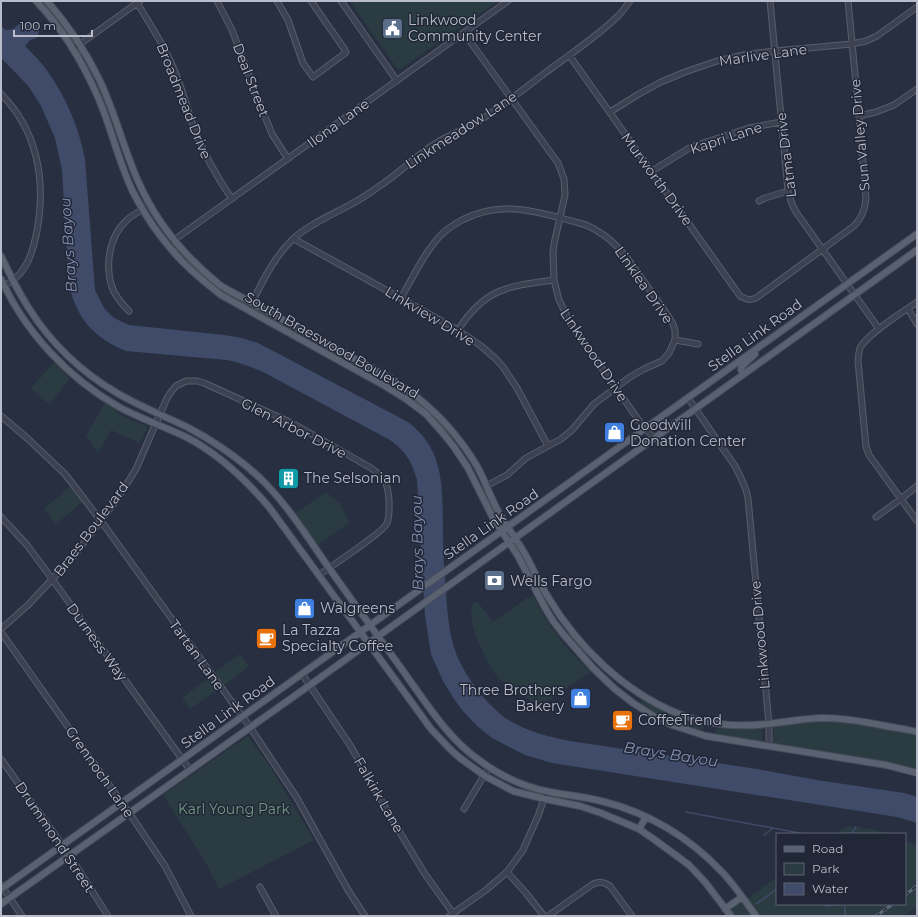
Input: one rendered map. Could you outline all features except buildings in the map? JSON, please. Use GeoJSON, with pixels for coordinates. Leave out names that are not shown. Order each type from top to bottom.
{"type":"FeatureCollection","features":[{"type":"Feature","properties":{"kind":"main road","name":"South Braeswood Boulevard"},"geometry":{"type":"LineString","coordinates":[[36,1],[52,20],[86,70],[133,191],[154,227],[180,260],[221,295],[385,386],[426,414],[454,447],[468,468],[488,509],[518,556],[553,621],[572,645],[615,689],[655,717],[672,725],[706,736],[886,765],[917,773]]}},
{"type":"Feature","properties":{"kind":"main road","name":"South Braeswood Boulevard"},"geometry":{"type":"LineString","coordinates":[[47,1],[80,44],[92,65],[106,95],[138,180],[150,205],[174,240],[220,285],[388,377],[408,390],[436,413],[470,454],[507,527],[524,552],[539,582],[558,613],[579,640],[614,674],[639,693],[666,708],[679,714],[709,722],[743,726],[835,718],[855,720],[917,732]]}},
{"type":"Feature","properties":{"kind":"main road","name":"Stella Link Road"},"geometry":{"type":"LineString","coordinates":[[2,887],[917,234]]}},
{"type":"Feature","properties":{"kind":"main road"},"geometry":{"type":"LineString","coordinates":[[908,240],[917,251]]}},
{"type":"Feature","properties":{"kind":"main road","name":"Stella Link Road"},"geometry":{"type":"LineString","coordinates":[[1,904],[250,728],[508,542],[917,251]]}},
{"type":"Feature","properties":{"kind":"main road"},"geometry":{"type":"LineString","coordinates":[[1,256],[13,281],[41,326],[65,354],[80,368],[118,394],[189,428],[238,459],[260,478],[282,502],[300,526],[429,707],[445,728],[464,748],[489,767],[509,779],[527,786],[547,791],[602,801],[637,813],[674,832],[704,855],[723,873],[756,916]]}},
{"type":"Feature","properties":{"kind":"main road"},"geometry":{"type":"LineString","coordinates":[[1,279],[3,287],[20,315],[58,360],[80,380],[102,397],[120,408],[189,439],[206,449],[235,471],[254,490],[269,507],[431,729],[450,750],[485,776],[513,790],[545,799],[580,806],[639,829],[688,865],[705,882],[731,916]]}},
{"type":"Feature","properties":{"kind":"main road"},"geometry":{"type":"LineString","coordinates":[[744,374],[741,370],[742,366],[764,344]]}},
{"type":"Feature","properties":{"kind":"main road"},"geometry":{"type":"LineString","coordinates":[[58,360],[65,354]]}},
{"type":"Feature","properties":{"kind":"main road"},"geometry":{"type":"LineString","coordinates":[[235,471],[238,459]]}},
{"type":"Feature","properties":{"kind":"main road"},"geometry":{"type":"LineString","coordinates":[[601,460],[609,470]]}},
{"type":"Feature","properties":{"kind":"main road"},"geometry":{"type":"LineString","coordinates":[[532,584],[539,582]]}},
{"type":"Feature","properties":{"kind":"main road"},"geometry":{"type":"LineString","coordinates":[[572,645],[579,640]]}},
{"type":"Feature","properties":{"kind":"main road"},"geometry":{"type":"LineString","coordinates":[[633,703],[639,693]]}},
{"type":"Feature","properties":{"kind":"main road"},"geometry":{"type":"LineString","coordinates":[[420,714],[429,707]]}},
{"type":"Feature","properties":{"kind":"main road"},"geometry":{"type":"LineString","coordinates":[[706,736],[709,722]]}},
{"type":"Feature","properties":{"kind":"main road"},"geometry":{"type":"LineString","coordinates":[[639,829],[646,817]]}},
{"type":"Feature","properties":{"kind":"main road"},"geometry":{"type":"LineString","coordinates":[[725,909],[742,897]]}},
{"type":"Feature","properties":{"kind":"street","name":"Deal Street"},"geometry":{"type":"LineString","coordinates":[[217,1],[232,30],[272,134],[288,159]]}},
{"type":"Feature","properties":{"kind":"street"},"geometry":{"type":"LineString","coordinates":[[277,1],[288,20],[303,63],[313,77],[346,52],[311,1]]}},
{"type":"Feature","properties":{"kind":"street"},"geometry":{"type":"LineString","coordinates":[[341,1],[397,80]]}},
{"type":"Feature","properties":{"kind":"street","name":"Ilona Lane"},"geometry":{"type":"LineString","coordinates":[[168,244],[508,1]]}},
{"type":"Feature","properties":{"kind":"street","name":"Linkmeadow Lane"},"geometry":{"type":"LineString","coordinates":[[248,310],[265,276],[274,262],[302,232],[358,201],[382,185],[411,161],[437,143],[480,120],[598,34],[619,15],[630,1]]}},
{"type":"Feature","properties":{"kind":"street","name":"Latma Drive"},"geometry":{"type":"LineString","coordinates":[[770,1],[788,191],[792,204],[796,212],[879,330]]}},
{"type":"Feature","properties":{"kind":"street","name":"Sun Valley Drive"},"geometry":{"type":"LineString","coordinates":[[748,300],[756,298],[854,226],[858,222],[865,208],[866,199],[848,1]]}},
{"type":"Feature","properties":{"kind":"street"},"geometry":{"type":"LineString","coordinates":[[73,49],[139,2]]}},
{"type":"Feature","properties":{"kind":"street","name":"Broadmead Drive"},"geometry":{"type":"LineString","coordinates":[[139,2],[173,67],[194,128],[206,156],[220,182],[232,199]]}},
{"type":"Feature","properties":{"kind":"street","name":"Marlive Lane"},"geometry":{"type":"LineString","coordinates":[[610,112],[656,85],[685,72],[717,61],[748,54],[852,44],[866,41],[877,36],[917,7]]}},
{"type":"Feature","properties":{"kind":"street","name":"Linkwood Drive"},"geometry":{"type":"LineString","coordinates":[[464,33],[553,156],[562,172],[565,184],[565,194],[553,253],[554,280],[559,300],[570,324],[645,429],[654,438]]}},
{"type":"Feature","properties":{"kind":"street","name":"Murworth Drive"},"geometry":{"type":"LineString","coordinates":[[569,55],[740,296],[748,300]]}},
{"type":"Feature","properties":{"kind":"street"},"geometry":{"type":"LineString","coordinates":[[859,116],[876,112],[894,105],[917,89]]}},
{"type":"Feature","properties":{"kind":"street"},"geometry":{"type":"LineString","coordinates":[[1,94],[19,116],[28,132],[35,152],[40,185],[40,211],[32,254],[25,267],[13,281],[3,287]]}},
{"type":"Feature","properties":{"kind":"street","name":"Kapri Lane"},"geometry":{"type":"LineString","coordinates":[[652,171],[678,154],[692,147],[749,128],[781,122]]}},
{"type":"Feature","properties":{"kind":"street"},"geometry":{"type":"LineString","coordinates":[[759,201],[788,191]]}},
{"type":"Feature","properties":{"kind":"street"},"geometry":{"type":"LineString","coordinates":[[129,311],[118,298],[112,285],[109,275],[110,254],[115,236],[122,226],[128,219],[150,205]]}},
{"type":"Feature","properties":{"kind":"street","name":"Linklea Drive"},"geometry":{"type":"LineString","coordinates":[[400,298],[434,244],[443,233],[452,226],[473,215],[499,209],[525,210],[580,223],[596,229],[611,240],[670,319],[675,330],[675,340]]}},
{"type":"Feature","properties":{"kind":"street","name":"Linkview Drive"},"geometry":{"type":"LineString","coordinates":[[294,239],[458,330],[481,346],[509,374],[548,446]]}},
{"type":"Feature","properties":{"kind":"street"},"geometry":{"type":"LineString","coordinates":[[458,330],[464,320],[478,305],[494,293],[514,286],[554,280]]}},
{"type":"Feature","properties":{"kind":"street"},"geometry":{"type":"LineString","coordinates":[[917,302],[864,342],[860,349],[858,361],[866,447],[869,455],[917,521]]}},
{"type":"Feature","properties":{"kind":"street"},"geometry":{"type":"LineString","coordinates":[[908,309],[917,324]]}},
{"type":"Feature","properties":{"kind":"street"},"geometry":{"type":"LineString","coordinates":[[486,486],[507,475],[526,458],[562,439],[572,430],[594,404],[636,373],[662,362],[669,353],[675,340],[698,344]]}},
{"type":"Feature","properties":{"kind":"street","name":"Glen Arbor Drive"},"geometry":{"type":"LineString","coordinates":[[160,414],[167,398],[176,386],[186,381],[197,381],[292,423],[371,468],[381,476],[388,491],[389,514],[387,525],[373,537],[319,575]]}},
{"type":"Feature","properties":{"kind":"street","name":"Linkwood Drive"},"geometry":{"type":"LineString","coordinates":[[688,398],[735,466],[746,490],[751,527],[769,724],[769,746]]}},
{"type":"Feature","properties":{"kind":"street","name":"Braes Boulevard"},"geometry":{"type":"LineString","coordinates":[[1,629],[28,605],[52,580],[73,557],[101,521],[118,498],[136,469],[160,414]]}},
{"type":"Feature","properties":{"kind":"street","name":"Tartan Lane"},"geometry":{"type":"LineString","coordinates":[[1,416],[65,474],[101,521],[275,764],[297,798],[348,890],[365,916]]}},
{"type":"Feature","properties":{"kind":"street"},"geometry":{"type":"LineString","coordinates":[[876,517],[917,486]]}},
{"type":"Feature","properties":{"kind":"street","name":"Durness Way"},"geometry":{"type":"LineString","coordinates":[[1,517],[27,545],[190,770]]}},
{"type":"Feature","properties":{"kind":"street","name":"Grennoch Lane"},"geometry":{"type":"LineString","coordinates":[[1,632],[130,813],[165,866],[191,916]]}},
{"type":"Feature","properties":{"kind":"street","name":"Falkirk Lane"},"geometry":{"type":"LineString","coordinates":[[302,674],[350,745],[425,874],[452,915]]}},
{"type":"Feature","properties":{"kind":"street","name":"Drummond Street"},"geometry":{"type":"LineString","coordinates":[[1,759],[70,856],[108,916]]}},
{"type":"Feature","properties":{"kind":"street"},"geometry":{"type":"LineString","coordinates":[[464,808],[485,776],[489,767]]}},
{"type":"Feature","properties":{"kind":"street"},"geometry":{"type":"LineString","coordinates":[[452,915],[508,872],[523,850],[547,791]]}},
{"type":"Feature","properties":{"kind":"street"},"geometry":{"type":"LineString","coordinates":[[508,872],[544,916]]}},
{"type":"Feature","properties":{"kind":"street"},"geometry":{"type":"LineString","coordinates":[[548,916],[593,884],[601,882],[610,886],[632,916]]}},
{"type":"Feature","properties":{"kind":"street"},"geometry":{"type":"LineString","coordinates":[[2,887],[22,916]]}},
{"type":"Feature","properties":{"kind":"street"},"geometry":{"type":"LineString","coordinates":[[260,887],[276,916]]}},
{"type":"Feature","properties":{"kind":"green space"},"geometry":{"type":"Polygon","coordinates":[[[354,1],[498,1],[400,69],[396,67],[351,3],[354,1]]]}},
{"type":"Feature","properties":{"kind":"green space"},"geometry":{"type":"Polygon","coordinates":[[[54,363],[70,379],[49,404],[31,388],[54,363]]]}},
{"type":"Feature","properties":{"kind":"green space"},"geometry":{"type":"Polygon","coordinates":[[[105,403],[117,411],[117,413],[148,427],[139,443],[111,430],[98,453],[86,436],[105,403]]]}},
{"type":"Feature","properties":{"kind":"green space"},"geometry":{"type":"Polygon","coordinates":[[[70,487],[82,502],[56,524],[44,509],[70,487]]]}},
{"type":"Feature","properties":{"kind":"green space"},"geometry":{"type":"Polygon","coordinates":[[[326,492],[341,504],[349,523],[318,545],[296,513],[326,492]]]}},
{"type":"Feature","properties":{"kind":"green space"},"geometry":{"type":"Polygon","coordinates":[[[533,596],[560,639],[590,672],[539,706],[499,679],[489,665],[473,627],[471,607],[477,601],[493,622],[527,598],[528,599],[533,596]]]}},
{"type":"Feature","properties":{"kind":"green space"},"geometry":{"type":"Polygon","coordinates":[[[240,654],[249,666],[224,685],[215,672],[240,654]]]}},
{"type":"Feature","properties":{"kind":"green space"},"geometry":{"type":"Polygon","coordinates":[[[208,678],[217,690],[190,709],[182,698],[208,678]]]}},
{"type":"Feature","properties":{"kind":"green space"},"geometry":{"type":"Polygon","coordinates":[[[641,701],[700,724],[704,728],[702,730],[695,729],[672,722],[644,708],[641,705],[641,701]]]}},
{"type":"Feature","properties":{"kind":"green space"},"geometry":{"type":"Polygon","coordinates":[[[817,721],[836,721],[871,726],[910,733],[917,736],[917,770],[865,758],[776,744],[773,742],[775,727],[817,721]]]}},
{"type":"Feature","properties":{"kind":"green space"},"geometry":{"type":"Polygon","coordinates":[[[721,728],[761,729],[762,741],[753,741],[716,732],[715,730],[721,728]]]}},
{"type":"Feature","properties":{"kind":"green space","name":"Karl Young Park"},"geometry":{"type":"Polygon","coordinates":[[[248,736],[271,768],[314,840],[219,889],[206,863],[163,795],[248,736]]]}},
{"type":"Feature","properties":{"kind":"green space"},"geometry":{"type":"Polygon","coordinates":[[[847,826],[872,829],[887,833],[837,833],[847,826]]]}},
{"type":"Feature","properties":{"kind":"green space"},"geometry":{"type":"Polygon","coordinates":[[[906,840],[917,846],[917,906],[903,916],[723,916],[776,878],[776,905],[906,905],[906,840]]]}},
{"type":"Feature","properties":{"kind":"water","name":"Brays Bayou"},"geometry":{"type":"Polygon","coordinates":[[[32,22],[38,26],[39,32],[36,38],[30,40],[25,46],[45,68],[61,92],[71,113],[82,147],[85,159],[95,290],[104,308],[114,318],[129,325],[224,335],[242,338],[258,343],[408,422],[420,433],[436,458],[442,486],[443,554],[447,607],[450,632],[454,648],[461,665],[471,682],[498,712],[515,724],[537,733],[570,741],[904,793],[917,797],[917,823],[897,817],[552,763],[525,755],[492,738],[477,726],[454,699],[443,681],[431,654],[425,616],[417,480],[408,457],[401,449],[390,440],[256,369],[227,360],[126,351],[105,340],[88,326],[82,317],[72,297],[69,285],[62,170],[55,138],[41,106],[29,87],[1,58],[1,26],[6,30],[13,29],[19,24],[32,22]]]}},
{"type":"Feature","properties":{"kind":"waterway"},"geometry":{"type":"LineString","coordinates":[[686,812],[800,833]]}},
{"type":"Feature","properties":{"kind":"waterway"},"geometry":{"type":"LineString","coordinates":[[852,833],[856,827]]}},
{"type":"Feature","properties":{"kind":"waterway"},"geometry":{"type":"LineString","coordinates":[[764,835],[773,828]]}},
{"type":"Feature","properties":{"kind":"waterway"},"geometry":{"type":"LineString","coordinates":[[756,904],[776,890]]}},
{"type":"Feature","properties":{"kind":"waterway"},"geometry":{"type":"LineString","coordinates":[[825,905],[836,905]]}},
{"type":"Feature","properties":{"kind":"waterway"},"geometry":{"type":"LineString","coordinates":[[845,905],[845,916]]}},
{"type":"Feature","properties":{"kind":"railway"},"geometry":{"type":"LineString","coordinates":[[906,894],[917,886]]}},
{"type":"Feature","properties":{"kind":"railway"},"geometry":{"type":"LineString","coordinates":[[876,916],[892,905]]}},
{"type":"Feature","properties":{"kind":"place","name":"Linkwood Community Center"},"geometry":{"type":"Point","coordinates":[393,28]}},
{"type":"Feature","properties":{"kind":"place","name":"Goodwill Donation Center"},"geometry":{"type":"Point","coordinates":[615,433]}},
{"type":"Feature","properties":{"kind":"place","name":"The Selsonian"},"geometry":{"type":"Point","coordinates":[289,478]}},
{"type":"Feature","properties":{"kind":"place","name":"Wells Fargo"},"geometry":{"type":"Point","coordinates":[494,581]}},
{"type":"Feature","properties":{"kind":"place","name":"Walgreens"},"geometry":{"type":"Point","coordinates":[304,608]}},
{"type":"Feature","properties":{"kind":"place","name":"La Tazza Specialty Coffee"},"geometry":{"type":"Point","coordinates":[267,638]}},
{"type":"Feature","properties":{"kind":"place","name":"Three Brothers Bakery"},"geometry":{"type":"Point","coordinates":[580,698]}},
{"type":"Feature","properties":{"kind":"place","name":"CoffeeTrend"},"geometry":{"type":"Point","coordinates":[622,720]}}]}
